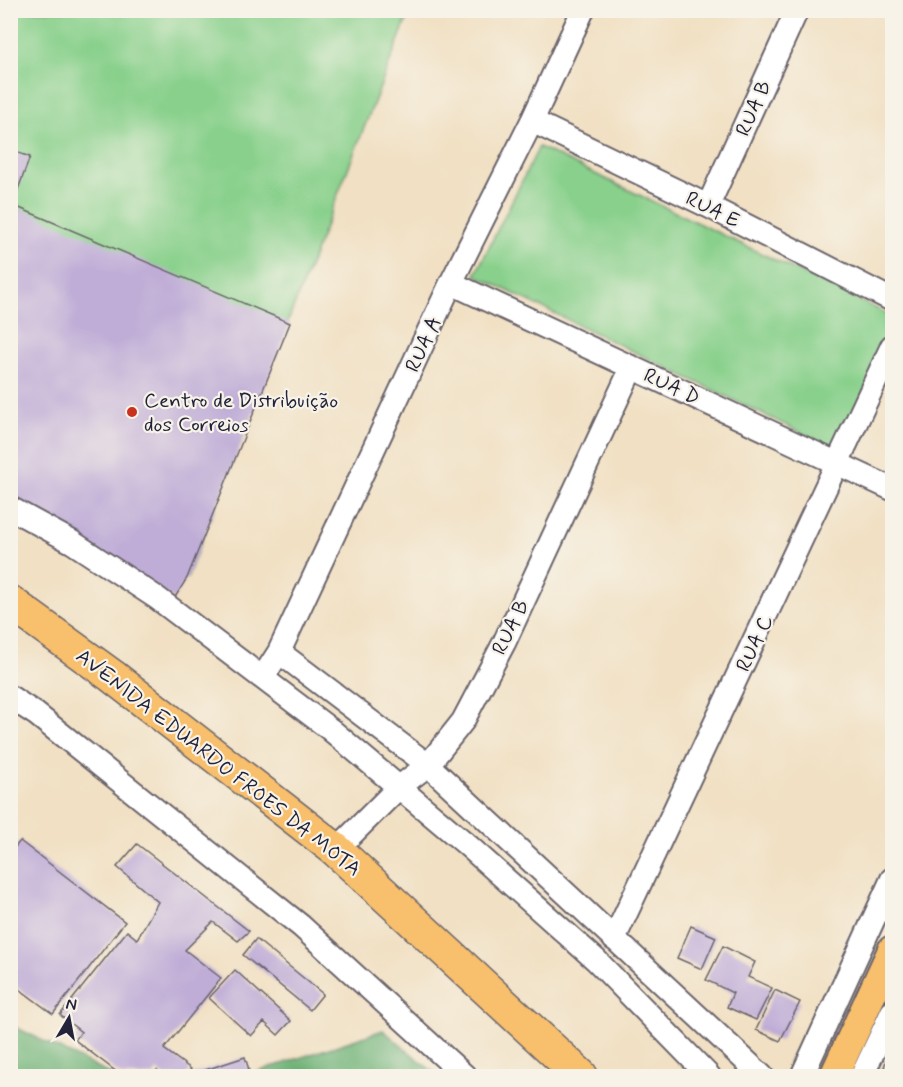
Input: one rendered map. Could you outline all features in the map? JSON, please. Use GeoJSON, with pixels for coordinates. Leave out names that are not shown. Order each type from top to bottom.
{"type":"FeatureCollection","features":[{"type":"Feature","properties":{"kind":"highway","name":"AVENIDA EDUARDO FROES DA MOTA"},"geometry":{"type":"LineString","coordinates":[[10,602],[112,676],[336,850],[581,1077]]}},
{"type":"Feature","properties":{"kind":"main road"},"geometry":{"type":"LineString","coordinates":[[834,1077],[892,950]]}},
{"type":"Feature","properties":{"kind":"street","name":"RUA A"},"geometry":{"type":"LineString","coordinates":[[263,677],[279,652],[451,283],[532,122],[583,10]]}},
{"type":"Feature","properties":{"kind":"street","name":"RUA B"},"geometry":{"type":"LineString","coordinates":[[708,206],[797,10]]}},
{"type":"Feature","properties":{"kind":"street","name":"RUA E"},"geometry":{"type":"LineString","coordinates":[[532,122],[708,206],[892,300]]}},
{"type":"Feature","properties":{"kind":"street","name":"RUA D"},"geometry":{"type":"LineString","coordinates":[[451,283],[892,489]]}},
{"type":"Feature","properties":{"kind":"street","name":"RUA C"},"geometry":{"type":"LineString","coordinates":[[614,939],[892,346]]}},
{"type":"Feature","properties":{"kind":"street","name":"RUA B"},"geometry":{"type":"LineString","coordinates":[[336,850],[398,788],[429,765],[463,721],[504,643],[632,367]]}},
{"type":"Feature","properties":{"kind":"street"},"geometry":{"type":"LineString","coordinates":[[10,508],[72,542],[157,598],[263,677],[465,843],[596,960],[709,1077]]}},
{"type":"Feature","properties":{"kind":"street"},"geometry":{"type":"LineString","coordinates":[[279,652],[429,765],[762,1077]]}},
{"type":"Feature","properties":{"kind":"street"},"geometry":{"type":"LineString","coordinates":[[10,697],[36,714],[300,926],[465,1077]]}},
{"type":"Feature","properties":{"kind":"street"},"geometry":{"type":"LineString","coordinates":[[802,1077],[892,879]]}},
{"type":"Feature","properties":{"kind":"street"},"geometry":{"type":"LineString","coordinates":[[862,1077],[890,1024]]}},
{"type":"Feature","properties":{"kind":"green space"},"geometry":{"type":"Polygon","coordinates":[[[10,11],[410,11],[187,578],[11,496],[10,11]]]}},
{"type":"Feature","properties":{"kind":"green space"},"geometry":{"type":"Polygon","coordinates":[[[539,147],[892,316],[892,332],[837,450],[475,275],[539,147]]]}},
{"type":"Feature","properties":{"kind":"green space"},"geometry":{"type":"Polygon","coordinates":[[[11,1025],[114,1076],[11,1076],[11,1025]]]}},
{"type":"Feature","properties":{"kind":"green space"},"geometry":{"type":"Polygon","coordinates":[[[383,1030],[438,1076],[245,1076],[383,1030]]]}},
{"type":"Feature","properties":{"kind":"building"},"geometry":{"type":"Polygon","coordinates":[[[10,150],[30,157],[17,192],[10,190],[10,150]]]}},
{"type":"Feature","properties":{"kind":"building","name":"Centro de Distribuição dos Correios"},"geometry":{"type":"Polygon","coordinates":[[[10,204],[290,323],[187,578],[174,599],[10,501],[10,204]]]}},
{"type":"Feature","properties":{"kind":"building"},"geometry":{"type":"Polygon","coordinates":[[[20,841],[125,922],[53,1014],[10,982],[10,853],[20,841]]]}},
{"type":"Feature","properties":{"kind":"building"},"geometry":{"type":"Polygon","coordinates":[[[137,844],[249,931],[238,941],[213,922],[185,950],[221,978],[164,1049],[191,1069],[185,1076],[165,1076],[157,1070],[153,1076],[122,1076],[75,1040],[81,1032],[60,1015],[127,931],[137,939],[158,902],[117,867],[137,844]]]}},
{"type":"Feature","properties":{"kind":"building"},"geometry":{"type":"Polygon","coordinates":[[[691,926],[716,937],[702,969],[677,958],[691,926]]]}},
{"type":"Feature","properties":{"kind":"building"},"geometry":{"type":"Polygon","coordinates":[[[256,939],[323,994],[310,1010],[243,955],[256,939]]]}},
{"type":"Feature","properties":{"kind":"building"},"geometry":{"type":"Polygon","coordinates":[[[723,946],[755,962],[748,977],[772,988],[756,1020],[727,1007],[733,993],[706,980],[723,946]]]}},
{"type":"Feature","properties":{"kind":"building"},"geometry":{"type":"Polygon","coordinates":[[[235,970],[291,1021],[278,1035],[264,1022],[251,1036],[209,998],[235,970]]]}},
{"type":"Feature","properties":{"kind":"building"},"geometry":{"type":"Polygon","coordinates":[[[775,990],[800,1002],[780,1041],[756,1030],[775,990]]]}},
{"type":"Feature","properties":{"kind":"building"},"geometry":{"type":"Polygon","coordinates":[[[888,1055],[892,1057],[892,1070],[884,1067],[888,1055]]]}},
{"type":"Feature","properties":{"kind":"building"},"geometry":{"type":"Polygon","coordinates":[[[245,1057],[249,1070],[227,1076],[194,1076],[193,1074],[245,1057]]]}},
{"type":"Feature","properties":{"kind":"place","name":"Centro de Distribuição dos Correios"},"geometry":{"type":"Point","coordinates":[132,412]}}]}
